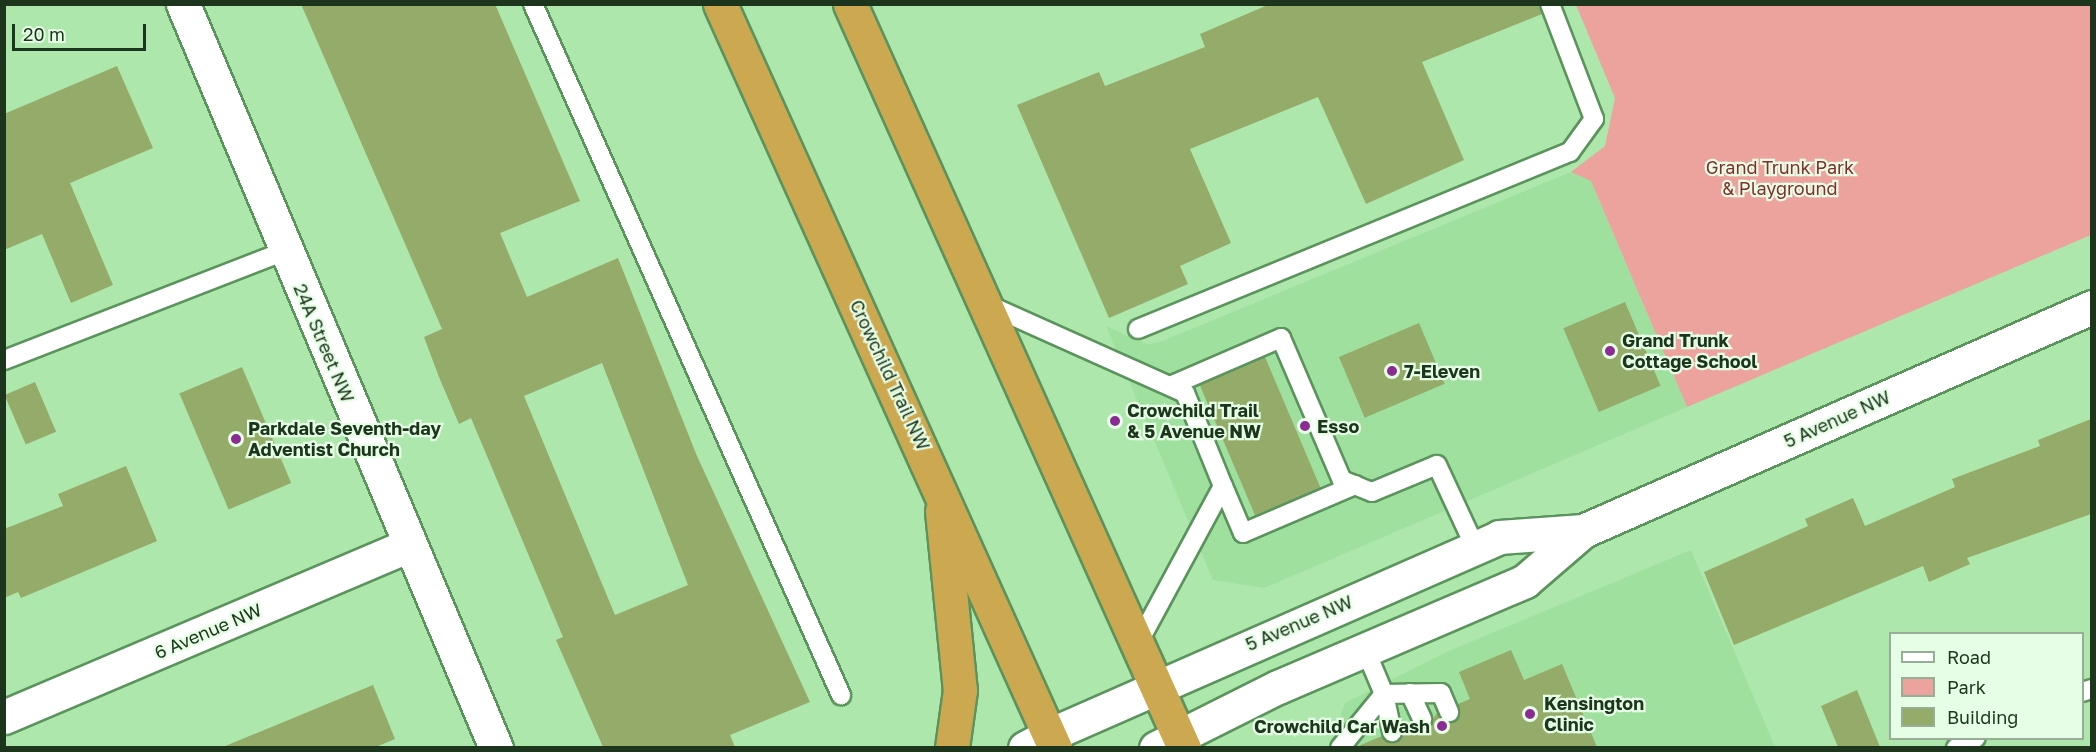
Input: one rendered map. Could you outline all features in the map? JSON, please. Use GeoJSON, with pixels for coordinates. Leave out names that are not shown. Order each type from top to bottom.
{"type":"FeatureCollection","features":[{"type":"Feature","properties":{"kind":"highway","name":"Crowchild Trail NW"},"geometry":{"type":"LineString","coordinates":[[720,4],[938,479],[1043,743]]}},
{"type":"Feature","properties":{"kind":"highway"},"geometry":{"type":"LineString","coordinates":[[850,4],[1137,645],[1155,687],[1173,744]]}},
{"type":"Feature","properties":{"kind":"highway"},"geometry":{"type":"LineString","coordinates":[[938,479],[960,690],[952,747]]}},
{"type":"Feature","properties":{"kind":"street","name":"24A Street NW"},"geometry":{"type":"LineString","coordinates":[[183,4],[285,251],[496,747]]}},
{"type":"Feature","properties":{"kind":"street","name":"5 Avenue NW"},"geometry":{"type":"LineString","coordinates":[[1173,744],[1365,649],[1525,581],[1583,531],[2091,307]]}},
{"type":"Feature","properties":{"kind":"street","name":"5 Avenue NW"},"geometry":{"type":"LineString","coordinates":[[1043,743],[1155,687],[1499,537],[1583,531]]}},
{"type":"Feature","properties":{"kind":"street","name":"6 Avenue NW"},"geometry":{"type":"LineString","coordinates":[[4,717],[410,545]]}},
{"type":"Feature","properties":{"kind":"lane"},"geometry":{"type":"LineString","coordinates":[[533,4],[842,695]]}},
{"type":"Feature","properties":{"kind":"lane"},"geometry":{"type":"LineString","coordinates":[[1138,329],[1570,152],[1594,119],[1550,4]]}},
{"type":"Feature","properties":{"kind":"lane"},"geometry":{"type":"LineString","coordinates":[[4,360],[285,251]]}},
{"type":"Feature","properties":{"kind":"lane"},"geometry":{"type":"LineString","coordinates":[[983,303],[1185,393],[1243,533],[1355,485]]}},
{"type":"Feature","properties":{"kind":"lane"},"geometry":{"type":"LineString","coordinates":[[1170,387],[1281,338],[1342,480],[1372,492],[1437,465],[1475,547]]}},
{"type":"Feature","properties":{"kind":"lane"},"geometry":{"type":"LineString","coordinates":[[1137,645],[1223,486]]}},
{"type":"Feature","properties":{"kind":"lane"},"geometry":{"type":"LineString","coordinates":[[1365,649],[1384,694],[1392,732]]}},
{"type":"Feature","properties":{"kind":"lane"},"geometry":{"type":"LineString","coordinates":[[1410,693],[1422,719]]}},
{"type":"Feature","properties":{"kind":"lane"},"geometry":{"type":"LineString","coordinates":[[1340,747],[1384,694],[1441,693],[1449,712]]}},
{"type":"Feature","properties":{"kind":"lane"},"geometry":{"type":"LineString","coordinates":[[1956,747],[1972,740]]}},
{"type":"Feature","properties":{"kind":"shaded area"},"geometry":{"type":"Polygon","coordinates":[[[1571,172],[1591,181],[1687,407],[1264,588],[1213,580],[1106,326],[1146,344],[1160,342],[1571,172]]]}},
{"type":"Feature","properties":{"kind":"shaded area"},"geometry":{"type":"Polygon","coordinates":[[[1691,550],[1775,747],[1330,748],[1345,703],[1449,651],[1691,550]]]}},
{"type":"Feature","properties":{"kind":"green space","name":"Grand Trunk Park & Playground"},"geometry":{"type":"Polygon","coordinates":[[[1576,5],[2091,5],[2091,235],[1687,407],[1591,181],[1571,172],[1605,146],[1615,98],[1576,5]]]}},
{"type":"Feature","properties":{"kind":"building"},"geometry":{"type":"Polygon","coordinates":[[[301,4],[495,4],[580,201],[500,233],[527,297],[618,258],[697,456],[810,702],[730,735],[735,747],[603,747],[556,640],[563,637],[471,418],[459,424],[439,377],[424,337],[442,329],[301,4]],[[602,363],[524,396],[615,615],[688,585],[602,363]]]}},
{"type":"Feature","properties":{"kind":"building"},"geometry":{"type":"Polygon","coordinates":[[[1270,4],[1539,4],[1542,14],[1422,62],[1464,160],[1366,204],[1318,97],[1190,149],[1231,243],[1180,266],[1188,284],[1109,318],[1017,105],[1099,72],[1105,86],[1205,47],[1200,34],[1270,4]]]}},
{"type":"Feature","properties":{"kind":"building"},"geometry":{"type":"Polygon","coordinates":[[[117,66],[153,148],[70,183],[113,285],[71,303],[42,234],[4,250],[4,114],[117,66]]]}},
{"type":"Feature","properties":{"kind":"building","name":"Grand Trunk Cottage School"},"geometry":{"type":"Polygon","coordinates":[[[1625,302],[1661,386],[1599,412],[1563,328],[1625,302]]]}},
{"type":"Feature","properties":{"kind":"building","name":"7-Eleven"},"geometry":{"type":"Polygon","coordinates":[[[1419,323],[1445,384],[1365,418],[1339,357],[1419,323]]]}},
{"type":"Feature","properties":{"kind":"building"},"geometry":{"type":"Polygon","coordinates":[[[1265,357],[1320,488],[1255,515],[1200,385],[1265,357]]]}},
{"type":"Feature","properties":{"kind":"building","name":"Parkdale Seventh-day Adventist Church"},"geometry":{"type":"Polygon","coordinates":[[[242,367],[291,483],[229,510],[179,394],[242,367]]]}},
{"type":"Feature","properties":{"kind":"building"},"geometry":{"type":"Polygon","coordinates":[[[35,382],[56,432],[26,445],[5,395],[35,382]]]}},
{"type":"Feature","properties":{"kind":"building"},"geometry":{"type":"Polygon","coordinates":[[[2091,419],[2091,514],[1967,558],[1970,564],[1929,582],[1923,566],[1734,645],[1704,572],[1808,526],[1805,519],[1853,498],[1865,526],[1955,487],[1952,479],[2040,446],[2038,440],[2091,419]]]}},
{"type":"Feature","properties":{"kind":"building"},"geometry":{"type":"Polygon","coordinates":[[[126,466],[157,541],[21,598],[18,592],[4,598],[4,529],[63,506],[58,494],[126,466]]]}},
{"type":"Feature","properties":{"kind":"building","name":"Kensington Clinic"},"geometry":{"type":"Polygon","coordinates":[[[1511,650],[1524,680],[1562,664],[1597,747],[1356,747],[1382,736],[1395,743],[1403,728],[1412,724],[1426,729],[1437,713],[1443,721],[1454,722],[1460,714],[1458,704],[1470,699],[1459,672],[1511,650]]]}},
{"type":"Feature","properties":{"kind":"building"},"geometry":{"type":"Polygon","coordinates":[[[373,685],[395,739],[376,747],[223,747],[373,685]]]}},
{"type":"Feature","properties":{"kind":"building"},"geometry":{"type":"Polygon","coordinates":[[[1857,690],[1880,747],[1838,747],[1821,706],[1857,690]]]}},
{"type":"Feature","properties":{"kind":"place","name":"Grand Trunk Cottage School"},"geometry":{"type":"Point","coordinates":[1610,351]}},
{"type":"Feature","properties":{"kind":"place","name":"7-Eleven"},"geometry":{"type":"Point","coordinates":[1392,371]}},
{"type":"Feature","properties":{"kind":"place","name":"Crowchild Trail & 5 Avenue NW"},"geometry":{"type":"Point","coordinates":[1115,421]}},
{"type":"Feature","properties":{"kind":"place","name":"Esso"},"geometry":{"type":"Point","coordinates":[1305,426]}},
{"type":"Feature","properties":{"kind":"place","name":"Parkdale Seventh-day Adventist Church"},"geometry":{"type":"Point","coordinates":[236,439]}},
{"type":"Feature","properties":{"kind":"place","name":"Kensington Clinic"},"geometry":{"type":"Point","coordinates":[1530,714]}},
{"type":"Feature","properties":{"kind":"place","name":"Crowchild Car Wash"},"geometry":{"type":"Point","coordinates":[1442,726]}}]}
